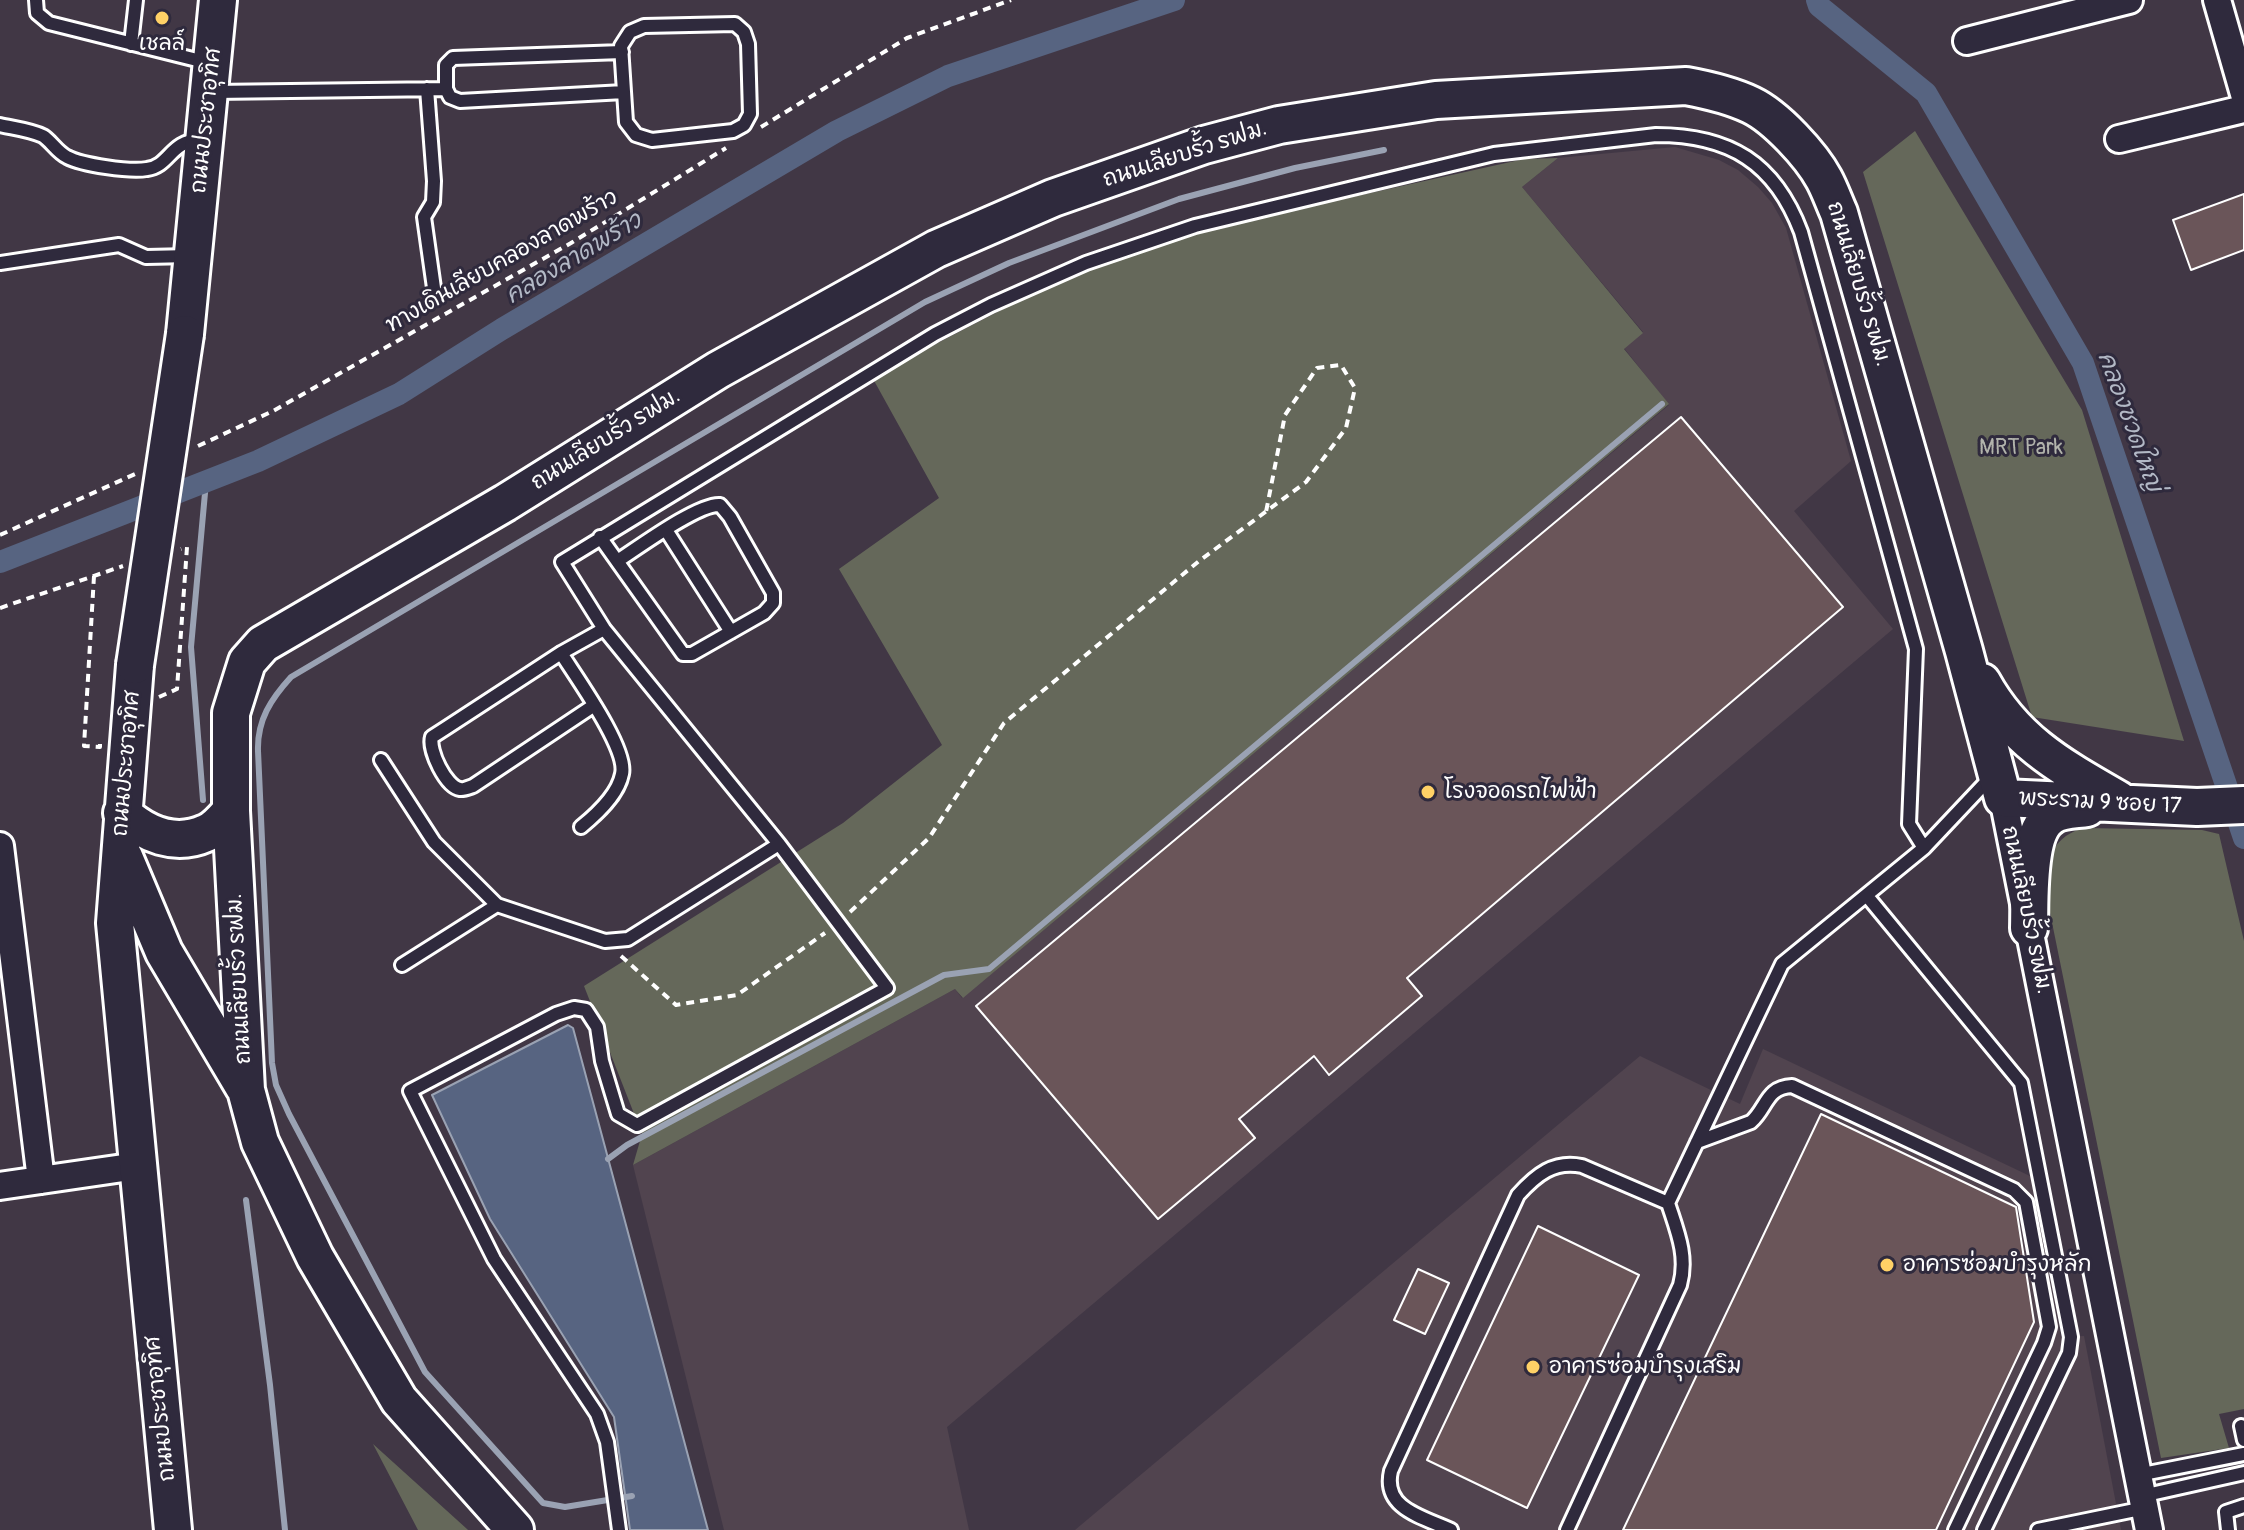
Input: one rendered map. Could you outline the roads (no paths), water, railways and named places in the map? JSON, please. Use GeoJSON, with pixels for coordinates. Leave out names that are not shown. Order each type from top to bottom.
{"type":"FeatureCollection","features":[{"type":"Feature","properties":{"kind":"street","name":"ถนนประชาอุทิศ"},"geometry":{"type":"LineString","coordinates":[[173,1530],[115,923],[135,665],[185,334],[218,0]]}},
{"type":"Feature","properties":{"kind":"street"},"geometry":{"type":"LineString","coordinates":[[1967,41],[2129,0]]}},
{"type":"Feature","properties":{"kind":"street"},"geometry":{"type":"LineString","coordinates":[[2217,0],[2242,78]]}},
{"type":"Feature","properties":{"kind":"street","name":"ถนนเลียบรั้ว รฟม."},"geometry":{"type":"LineString","coordinates":[[515,1530],[399,1400],[315,1257],[260,1142],[246,1090],[231,811],[231,713],[247,662],[263,644],[505,503],[718,370],[936,249],[1053,198],[1204,145],[1279,125],[1436,100],[1627,87],[1686,86],[1722,94],[1754,106],[1811,159],[1825,180],[1839,213],[2000,785],[2143,1502]]}},
{"type":"Feature","properties":{"kind":"street"},"geometry":{"type":"LineString","coordinates":[[2119,139],[2244,109]]}},
{"type":"Feature","properties":{"kind":"street"},"geometry":{"type":"LineString","coordinates":[[1964,651],[1994,704],[2024,739],[2064,769],[2124,803]]}},
{"type":"Feature","properties":{"kind":"street","name":"พระราม 9 ซอย 17"},"geometry":{"type":"LineString","coordinates":[[2000,785],[2124,803],[2197,807],[2244,805]]}},
{"type":"Feature","properties":{"kind":"street"},"geometry":{"type":"LineString","coordinates":[[2029,928],[2033,850],[2047,818],[2059,811],[2124,803]]}},
{"type":"Feature","properties":{"kind":"street"},"geometry":{"type":"LineString","coordinates":[[231,811],[206,833],[176,839],[140,830],[121,830],[164,952],[246,1090]]}},
{"type":"Feature","properties":{"kind":"street"},"geometry":{"type":"LineString","coordinates":[[0,846],[41,1180]]}},
{"type":"Feature","properties":{"kind":"street"},"geometry":{"type":"LineString","coordinates":[[0,1186],[137,1166]]}},
{"type":"Feature","properties":{"kind":"lane"},"geometry":{"type":"LineString","coordinates":[[36,0],[37,13],[49,23],[131,44],[211,78],[446,89]]}},
{"type":"Feature","properties":{"kind":"lane"},"geometry":{"type":"LineString","coordinates":[[131,44],[136,0]]}},
{"type":"Feature","properties":{"kind":"lane"},"geometry":{"type":"LineString","coordinates":[[735,24],[744,32],[748,44],[750,114],[744,125],[733,131],[644,139],[626,122],[622,52],[625,38],[636,28],[735,24]]}},
{"type":"Feature","properties":{"kind":"lane"},"geometry":{"type":"LineString","coordinates":[[622,52],[453,58],[446,63],[446,89],[450,97],[460,101],[624,92]]}},
{"type":"Feature","properties":{"kind":"lane"},"geometry":{"type":"LineString","coordinates":[[427,89],[434,181],[433,202],[424,217],[434,288]]}},
{"type":"Feature","properties":{"kind":"lane"},"geometry":{"type":"LineString","coordinates":[[0,125],[42,136],[67,157],[128,171],[152,169],[176,148],[189,141],[205,140]]}},
{"type":"Feature","properties":{"kind":"lane"},"geometry":{"type":"LineString","coordinates":[[619,1530],[607,1442],[597,1414],[494,1259],[410,1091],[556,1014],[574,1008],[586,1010],[597,1027],[602,1061],[618,1114],[637,1125],[887,988],[779,844],[604,629],[562,562],[935,334],[991,305],[1086,263],[1195,226],[1494,154],[1656,135],[1683,135],[1707,139],[1747,157],[1780,188],[1801,232],[1916,649],[1909,824],[1924,848]]}},
{"type":"Feature","properties":{"kind":"lane"},"geometry":{"type":"LineString","coordinates":[[0,263],[119,245],[146,257],[193,256]]}},
{"type":"Feature","properties":{"kind":"lane"},"geometry":{"type":"LineString","coordinates":[[600,537],[683,654],[692,654],[764,613],[773,600],[773,593],[720,505],[713,504],[619,560]]}},
{"type":"Feature","properties":{"kind":"lane"},"geometry":{"type":"LineString","coordinates":[[666,530],[731,632]]}},
{"type":"Feature","properties":{"kind":"lane"},"geometry":{"type":"LineString","coordinates":[[593,706],[463,790],[455,787],[437,764],[431,749],[432,737],[561,653],[604,629]]}},
{"type":"Feature","properties":{"kind":"lane"},"geometry":{"type":"LineString","coordinates":[[561,653],[617,744],[624,770],[602,810],[581,827]]}},
{"type":"Feature","properties":{"kind":"lane"},"geometry":{"type":"LineString","coordinates":[[381,760],[434,842],[497,905],[605,941],[628,939],[779,844]]}},
{"type":"Feature","properties":{"kind":"lane"},"geometry":{"type":"LineString","coordinates":[[1567,1530],[1680,1285],[1683,1251],[1668,1203],[1782,964],[2000,785]]}},
{"type":"Feature","properties":{"kind":"lane"},"geometry":{"type":"LineString","coordinates":[[1867,896],[2021,1083],[2071,1337],[2069,1353],[1984,1530]]}},
{"type":"Feature","properties":{"kind":"lane"},"geometry":{"type":"LineString","coordinates":[[402,965],[497,905]]}},
{"type":"Feature","properties":{"kind":"lane"},"geometry":{"type":"LineString","coordinates":[[1697,1142],[1751,1122],[1771,1093],[1792,1086],[2014,1190],[2026,1202],[2049,1327],[1955,1530]]}},
{"type":"Feature","properties":{"kind":"lane"},"geometry":{"type":"LineString","coordinates":[[1451,1530],[1395,1502],[1389,1493],[1388,1482],[1518,1195],[1545,1171],[1556,1165],[1569,1164],[1582,1166],[1668,1203]]}},
{"type":"Feature","properties":{"kind":"lane"},"geometry":{"type":"LineString","coordinates":[[2241,1426],[2244,1440]]}},
{"type":"Feature","properties":{"kind":"lane"},"geometry":{"type":"LineString","coordinates":[[2143,1502],[2244,1454]]}},
{"type":"Feature","properties":{"kind":"lane"},"geometry":{"type":"LineString","coordinates":[[2038,1530],[2244,1473]]}},
{"type":"Feature","properties":{"kind":"lane"},"geometry":{"type":"LineString","coordinates":[[2228,1530],[2226,1512],[2244,1506]]}},
{"type":"Feature","properties":{"kind":"water"},"geometry":{"type":"Polygon","coordinates":[[[568,1025],[573,1028],[708,1530],[630,1530],[614,1417],[490,1219],[432,1095],[568,1025]]]}},
{"type":"Feature","properties":{"kind":"waterway","name":"คลองลาดพร้าว"},"geometry":{"type":"LineString","coordinates":[[0,562],[258,461],[399,394],[502,329],[837,131],[948,76],[1174,0]]}},
{"type":"Feature","properties":{"kind":"waterway","name":"คลองชวดใหญ่"},"geometry":{"type":"LineString","coordinates":[[1817,0],[1819,6],[1926,93],[2083,363],[2244,838]]}},
{"type":"Feature","properties":{"kind":"waterway"},"geometry":{"type":"LineString","coordinates":[[632,1496],[565,1507],[543,1503],[425,1372],[276,1085],[272,1063],[258,740],[263,720],[277,693],[291,677],[925,302],[1009,263],[1179,199],[1295,168],[1384,150]]}},
{"type":"Feature","properties":{"kind":"waterway"},"geometry":{"type":"LineString","coordinates":[[608,1159],[627,1145],[944,975],[989,969],[1662,404]]}},
{"type":"Feature","properties":{"kind":"waterway"},"geometry":{"type":"LineString","coordinates":[[203,800],[191,647],[206,482]]}},
{"type":"Feature","properties":{"kind":"waterway"},"geometry":{"type":"LineString","coordinates":[[246,1200],[285,1530]]}},
{"type":"Feature","properties":{"kind":"place","name":"เชลล์"},"geometry":{"type":"Point","coordinates":[162,18]}},
{"type":"Feature","properties":{"kind":"place","name":"โรงจอดรถไฟฟ้า"},"geometry":{"type":"Point","coordinates":[1428,792]}},
{"type":"Feature","properties":{"kind":"place","name":"อาคารซ่อมบำรุงหลัก"},"geometry":{"type":"Point","coordinates":[1887,1265]}},
{"type":"Feature","properties":{"kind":"place","name":"อาคารซ่อมบำรุงเสริม"},"geometry":{"type":"Point","coordinates":[1533,1367]}},
{"type":"Feature","properties":{"kind":"park label","name":"MRT Park"},"geometry":{"type":"Point","coordinates":[2021,448]}}]}
